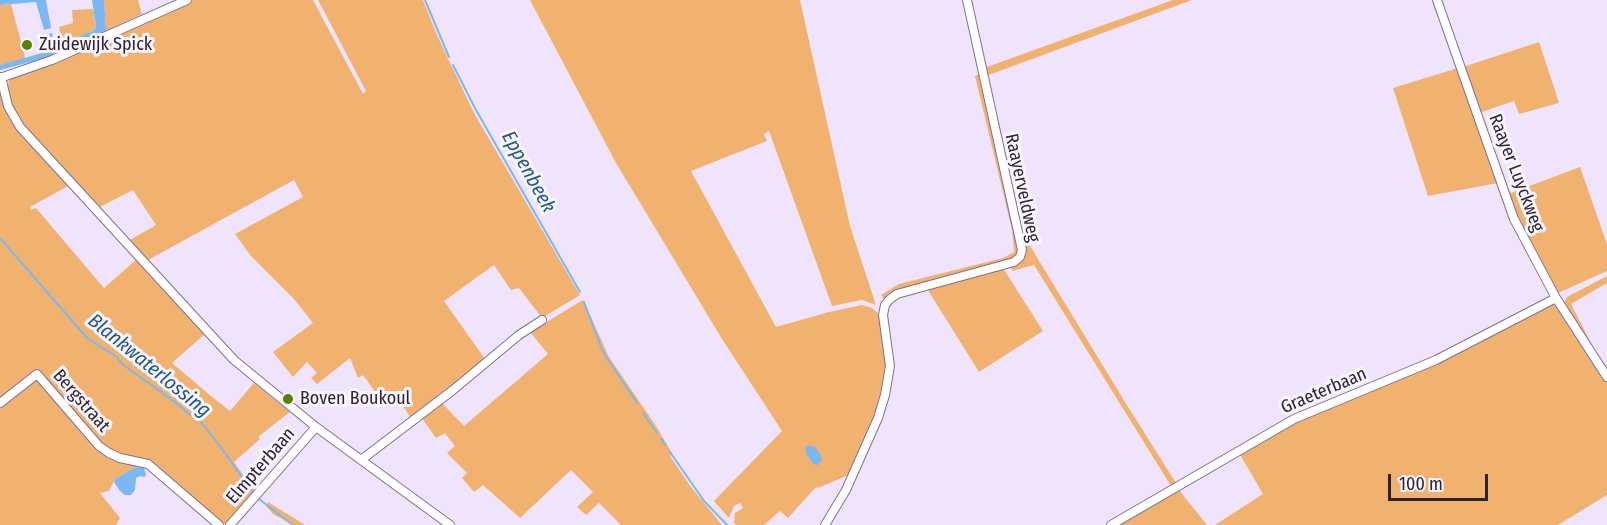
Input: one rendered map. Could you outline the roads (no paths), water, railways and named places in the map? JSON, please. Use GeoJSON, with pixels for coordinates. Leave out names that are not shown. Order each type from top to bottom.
{"type":"FeatureCollection","features":[{"type":"Feature","properties":{"kind":"street"},"geometry":{"type":"LineString","coordinates":[[187,0],[52,60],[0,78],[8,106],[20,127],[234,360],[316,427],[450,525]]}},
{"type":"Feature","properties":{"kind":"street","name":"Raayerveldweg"},"geometry":{"type":"LineString","coordinates":[[825,525],[846,490],[878,418],[885,395],[890,366],[883,315],[885,305],[897,294],[1014,262],[1020,257],[1022,250],[967,0]]}},
{"type":"Feature","properties":{"kind":"street","name":"Raayer Luyckweg"},"geometry":{"type":"LineString","coordinates":[[1437,0],[1514,219],[1556,298],[1607,377]]}},
{"type":"Feature","properties":{"kind":"street","name":"Graeterbaan"},"geometry":{"type":"LineString","coordinates":[[1111,525],[1294,419],[1436,360],[1556,298]]}},
{"type":"Feature","properties":{"kind":"street"},"geometry":{"type":"LineString","coordinates":[[361,459],[463,383],[519,335],[542,320]]}},
{"type":"Feature","properties":{"kind":"street","name":"Bergstraat"},"geometry":{"type":"LineString","coordinates":[[0,403],[37,374],[99,446],[120,458],[148,464],[219,525]]}},
{"type":"Feature","properties":{"kind":"street","name":"Elmpterbaan"},"geometry":{"type":"LineString","coordinates":[[230,525],[316,427]]}},
{"type":"Feature","properties":{"kind":"water"},"geometry":{"type":"Polygon","coordinates":[[[0,0],[46,0],[51,28],[44,30],[36,2],[0,5],[0,0]]]}},
{"type":"Feature","properties":{"kind":"water"},"geometry":{"type":"Polygon","coordinates":[[[92,0],[104,0],[106,31],[64,49],[63,44],[96,27],[92,0]]]}},
{"type":"Feature","properties":{"kind":"water"},"geometry":{"type":"Polygon","coordinates":[[[52,33],[55,52],[50,57],[0,70],[0,65],[49,51],[45,35],[52,33]]]}},
{"type":"Feature","properties":{"kind":"water"},"geometry":{"type":"Polygon","coordinates":[[[808,445],[815,447],[820,454],[822,460],[818,465],[813,464],[806,453],[805,448],[808,445]]]}},
{"type":"Feature","properties":{"kind":"water"},"geometry":{"type":"Polygon","coordinates":[[[139,467],[144,468],[145,477],[136,478],[135,490],[131,495],[125,495],[114,482],[115,479],[139,467]]]}},
{"type":"Feature","properties":{"kind":"waterway","name":"Eppenbeek"},"geometry":{"type":"LineString","coordinates":[[425,0],[449,57]]}},
{"type":"Feature","properties":{"kind":"waterway","name":"Eppenbeek"},"geometry":{"type":"LineString","coordinates":[[453,65],[476,110],[580,292]]}},
{"type":"Feature","properties":{"kind":"waterway","name":"Blankwaterlossing"},"geometry":{"type":"LineString","coordinates":[[0,238],[87,338],[117,357],[122,364],[189,414],[197,417],[252,492]]}},
{"type":"Feature","properties":{"kind":"waterway","name":"Eppenbeek"},"geometry":{"type":"LineString","coordinates":[[584,302],[603,352],[637,403]]}},
{"type":"Feature","properties":{"kind":"waterway","name":"Eppenbeek"},"geometry":{"type":"LineString","coordinates":[[643,413],[657,433]]}},
{"type":"Feature","properties":{"kind":"waterway","name":"Eppenbeek"},"geometry":{"type":"LineString","coordinates":[[661,439],[665,445]]}},
{"type":"Feature","properties":{"kind":"waterway","name":"Eppenbeek"},"geometry":{"type":"LineString","coordinates":[[670,452],[704,501],[727,525]]}},
{"type":"Feature","properties":{"kind":"waterway","name":"Blankwaterlossing"},"geometry":{"type":"LineString","coordinates":[[259,499],[293,525]]}},
{"type":"Feature","properties":{"kind":"place","name":"Zuidewijk Spick"},"geometry":{"type":"Point","coordinates":[27,45]}},
{"type":"Feature","properties":{"kind":"place","name":"Boven Boukoul"},"geometry":{"type":"Point","coordinates":[288,399]}}]}
